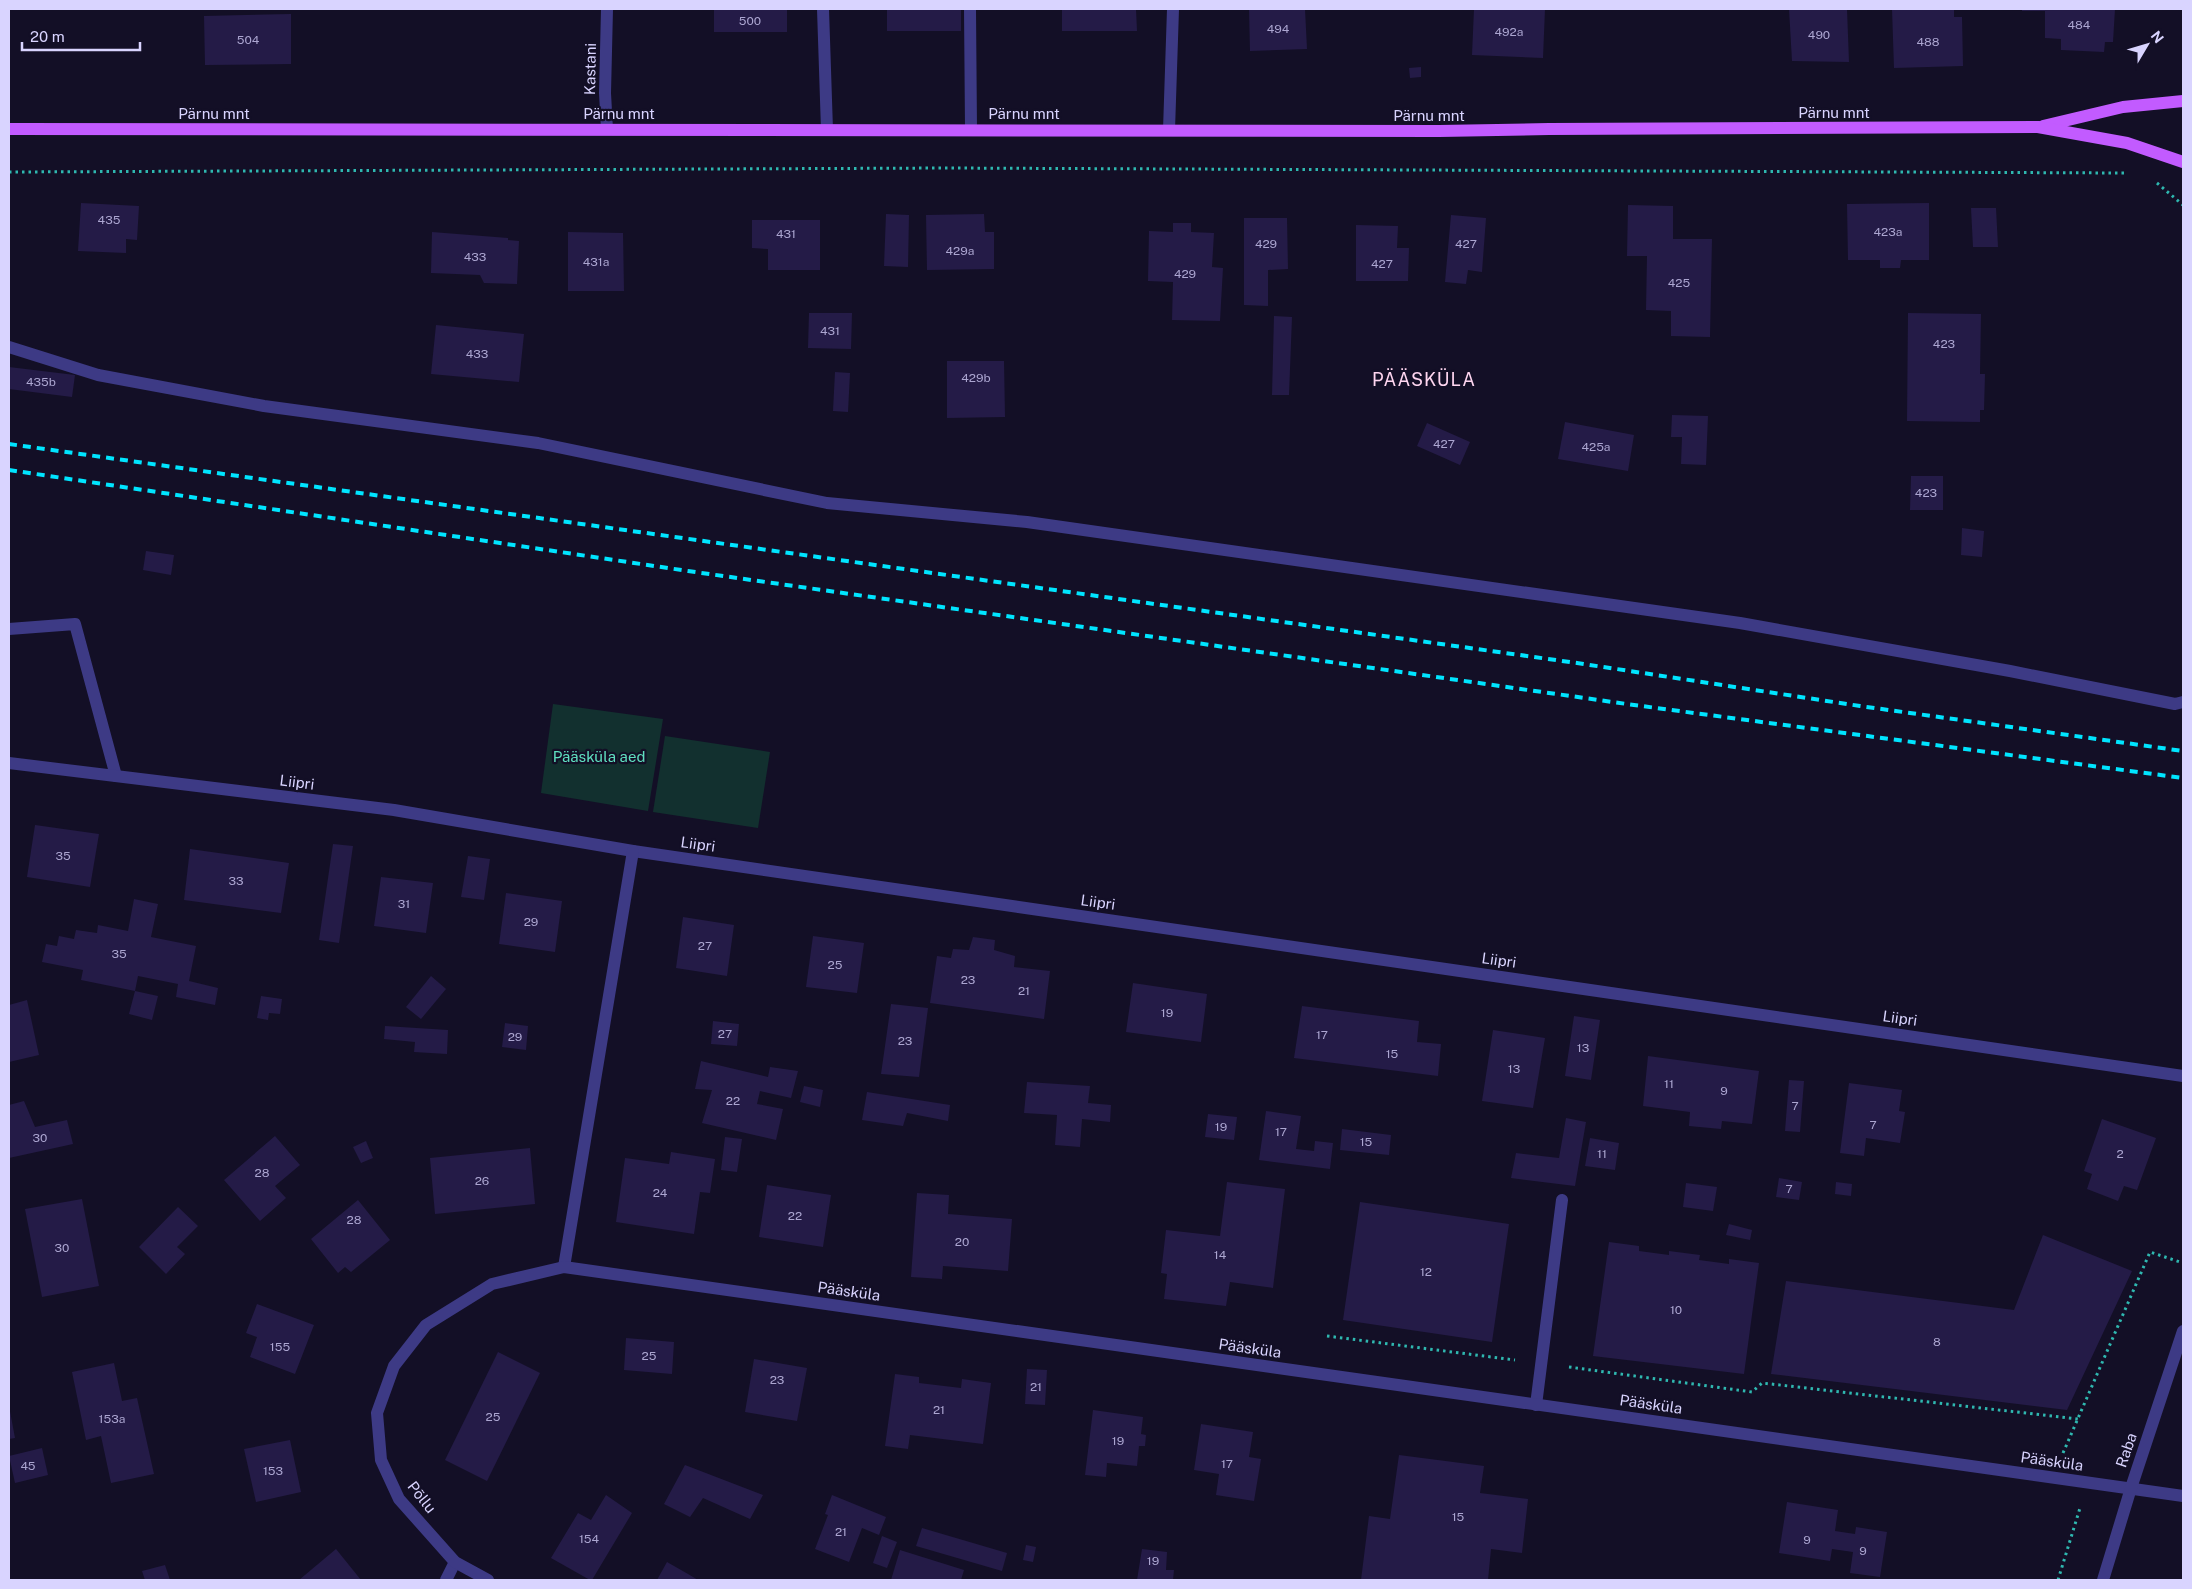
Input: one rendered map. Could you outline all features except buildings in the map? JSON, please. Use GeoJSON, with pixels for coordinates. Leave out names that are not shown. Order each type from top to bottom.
{"type":"FeatureCollection","features":[{"type":"Feature","properties":{"kind":"main road","name":"Pärnu mnt"},"geometry":{"type":"LineString","coordinates":[[2038,127],[2123,107],[2183,102]]}},
{"type":"Feature","properties":{"kind":"main road","name":"Pärnu mnt"},"geometry":{"type":"LineString","coordinates":[[9,129],[1439,131],[2038,127],[2127,142],[2183,162]]}},
{"type":"Feature","properties":{"kind":"street","name":"Kastani"},"geometry":{"type":"LineString","coordinates":[[607,9],[607,129]]}},
{"type":"Feature","properties":{"kind":"street"},"geometry":{"type":"LineString","coordinates":[[823,9],[826,130]]}},
{"type":"Feature","properties":{"kind":"street"},"geometry":{"type":"LineString","coordinates":[[970,9],[971,129]]}},
{"type":"Feature","properties":{"kind":"street"},"geometry":{"type":"LineString","coordinates":[[1169,130],[1173,9]]}},
{"type":"Feature","properties":{"kind":"street"},"geometry":{"type":"LineString","coordinates":[[9,347],[98,375],[264,406],[538,443],[827,503],[1027,522],[1740,623],[2010,671],[2175,704],[2183,702]]}},
{"type":"Feature","properties":{"kind":"street"},"geometry":{"type":"LineString","coordinates":[[9,629],[76,624],[116,776]]}},
{"type":"Feature","properties":{"kind":"street","name":"Liipri"},"geometry":{"type":"LineString","coordinates":[[9,763],[394,810],[633,852],[2183,1076]]}},
{"type":"Feature","properties":{"kind":"street"},"geometry":{"type":"LineString","coordinates":[[564,1267],[633,852]]}},
{"type":"Feature","properties":{"kind":"street"},"geometry":{"type":"LineString","coordinates":[[1536,1404],[1562,1200]]}},
{"type":"Feature","properties":{"kind":"street","name":"Pääsküla"},"geometry":{"type":"LineString","coordinates":[[377,1413],[394,1366],[426,1325],[492,1284],[564,1267],[2183,1496]]}},
{"type":"Feature","properties":{"kind":"street","name":"Raba"},"geometry":{"type":"LineString","coordinates":[[2104,1580],[2131,1488],[2183,1331]]}},
{"type":"Feature","properties":{"kind":"street","name":"Põllu"},"geometry":{"type":"LineString","coordinates":[[377,1413],[381,1460],[399,1499],[455,1562],[488,1580]]}},
{"type":"Feature","properties":{"kind":"street"},"geometry":{"type":"LineString","coordinates":[[446,1580],[455,1562]]}},
{"type":"Feature","properties":{"kind":"path"},"geometry":{"type":"LineString","coordinates":[[9,172],[946,168],[2098,171],[2131,173]]}},
{"type":"Feature","properties":{"kind":"path"},"geometry":{"type":"LineString","coordinates":[[2154,181],[2183,205]]}},
{"type":"Feature","properties":{"kind":"path"},"geometry":{"type":"LineString","coordinates":[[2058,1580],[2088,1482],[2061,1458],[2150,1252],[2183,1263]]}},
{"type":"Feature","properties":{"kind":"path"},"geometry":{"type":"LineString","coordinates":[[1326,1336],[1752,1392],[1762,1382],[2078,1419]]}},
{"type":"Feature","properties":{"kind":"green space","name":"Pääsküla aed"},"geometry":{"type":"Polygon","coordinates":[[[553,704],[663,719],[648,811],[541,793],[553,704]]]}},
{"type":"Feature","properties":{"kind":"green space"},"geometry":{"type":"Polygon","coordinates":[[[665,736],[770,752],[758,828],[653,812],[665,736]]]}},
{"type":"Feature","properties":{"kind":"railway"},"geometry":{"type":"LineString","coordinates":[[9,444],[1577,663],[1860,706],[2183,751]]}},
{"type":"Feature","properties":{"kind":"railway"},"geometry":{"type":"LineString","coordinates":[[9,470],[688,571],[1634,705],[2183,778]]}},
{"type":"Feature","properties":{"kind":"district","name":"PÄÄSKÜLA"},"geometry":{"type":"Point","coordinates":[1424,379]}}]}
